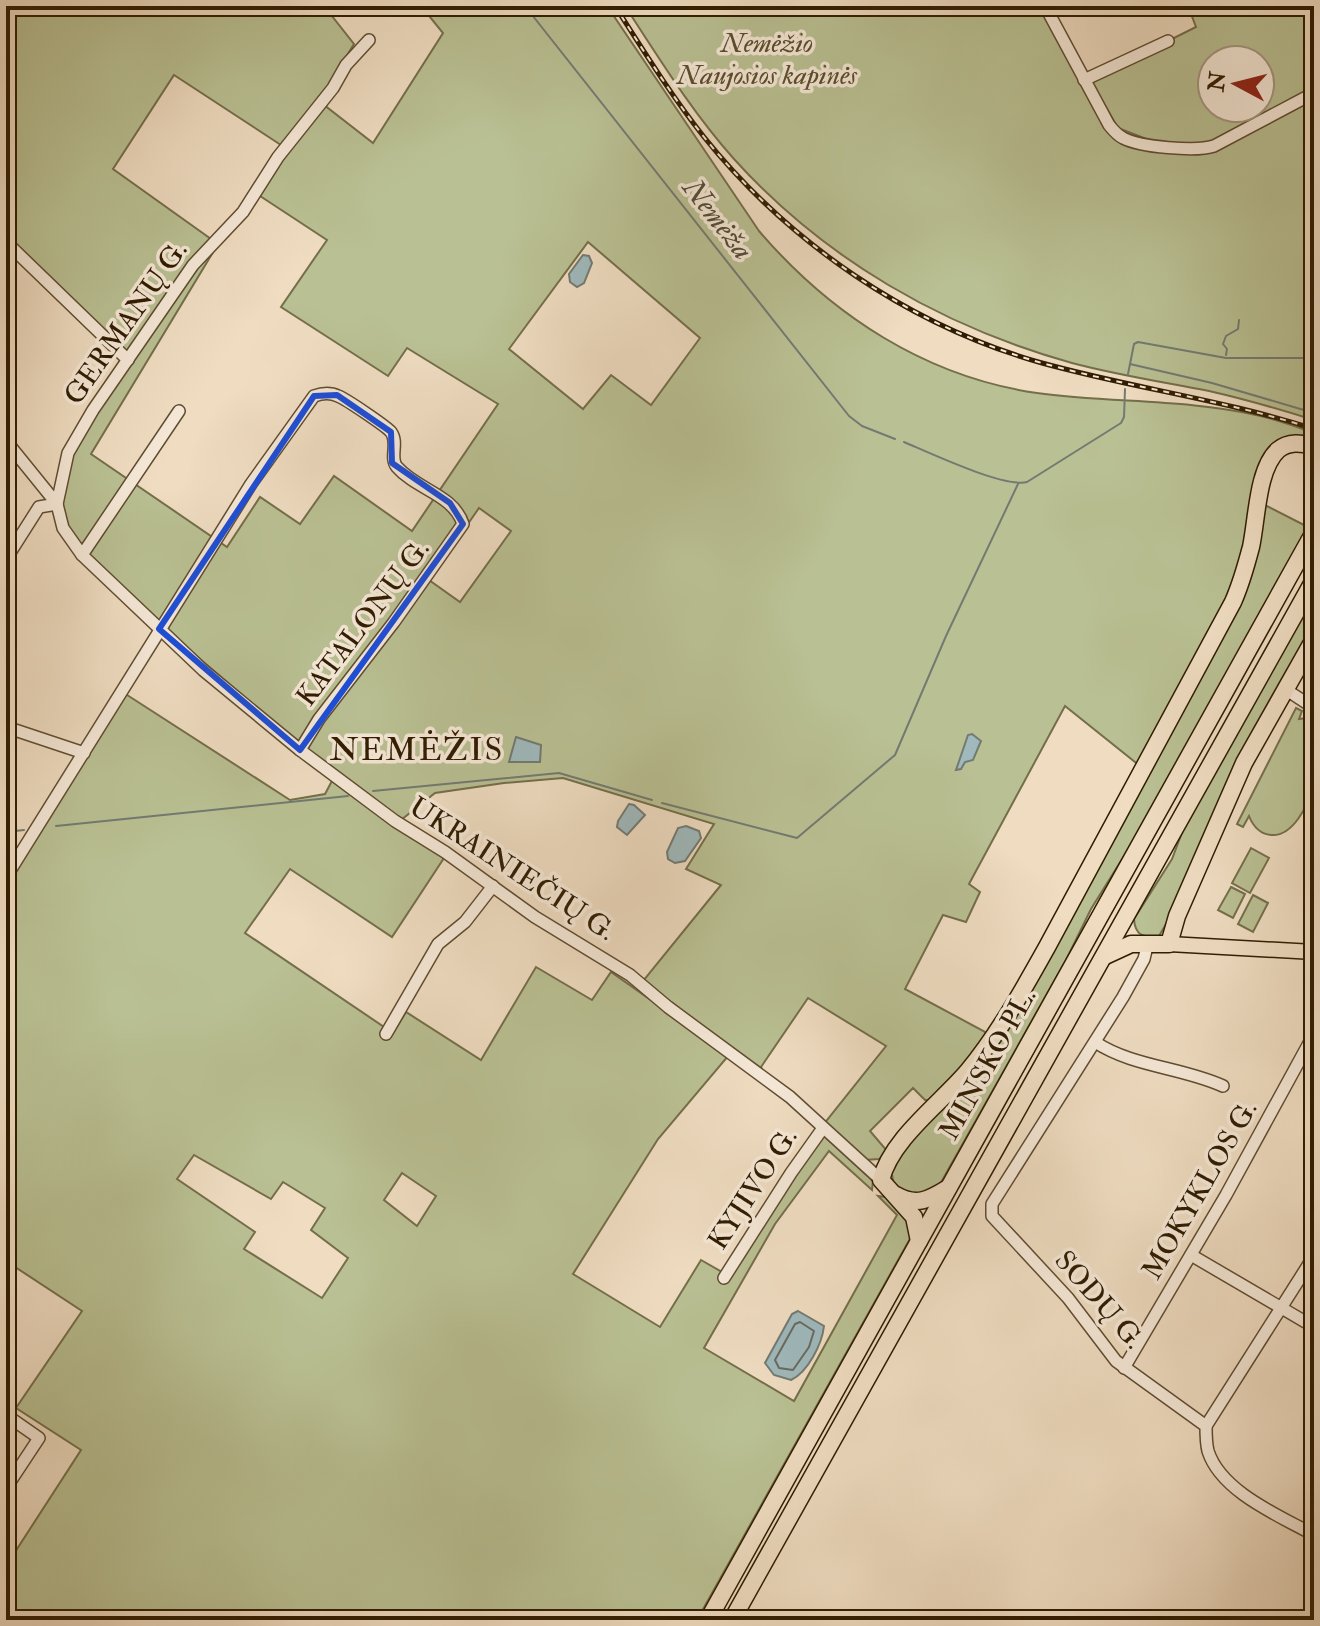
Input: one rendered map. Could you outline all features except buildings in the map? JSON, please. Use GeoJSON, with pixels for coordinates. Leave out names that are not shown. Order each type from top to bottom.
{"type":"FeatureCollection","features":[{"type":"Feature","properties":{"kind":"highway"},"geometry":{"type":"LineString","coordinates":[[919,1241],[914,1217],[881,1180],[886,1164],[895,1149],[967,1072],[1017,1002],[1206,655],[1241,584],[1265,470],[1270,460],[1289,444],[1314,446]]}},
{"type":"Feature","properties":{"kind":"highway","name":"MINSKO PL."},"geometry":{"type":"LineString","coordinates":[[708,1620],[1314,532]]}},
{"type":"Feature","properties":{"kind":"highway","name":"MINSKO PL."},"geometry":{"type":"LineString","coordinates":[[732,1620],[1314,580]]}},
{"type":"Feature","properties":{"kind":"highway"},"geometry":{"type":"LineString","coordinates":[[1103,957],[1123,946],[1146,942],[1169,944],[1177,916],[1227,797],[1314,639]]}},
{"type":"Feature","properties":{"kind":"highway"},"geometry":{"type":"LineString","coordinates":[[1131,908],[1132,927],[1146,942]]}},
{"type":"Feature","properties":{"kind":"highway"},"geometry":{"type":"LineString","coordinates":[[895,1194],[910,1201],[922,1202],[949,1187]]}},
{"type":"Feature","properties":{"kind":"main road"},"geometry":{"type":"LineString","coordinates":[[1169,944],[1314,952]]}},
{"type":"Feature","properties":{"kind":"street"},"geometry":{"type":"LineString","coordinates":[[1045,6],[1109,125],[1123,138],[1201,150],[1314,93]]}},
{"type":"Feature","properties":{"kind":"street","name":"GERMANŲ G."},"geometry":{"type":"LineString","coordinates":[[57,504],[62,470],[75,439],[128,360],[193,265],[243,212],[288,144],[333,88],[356,51],[369,40]]}},
{"type":"Feature","properties":{"kind":"street"},"geometry":{"type":"LineString","coordinates":[[1084,80],[1168,41]]}},
{"type":"Feature","properties":{"kind":"street"},"geometry":{"type":"LineString","coordinates":[[6,242],[128,360]]}},
{"type":"Feature","properties":{"kind":"street","name":"KATALONŲ G."},"geometry":{"type":"LineString","coordinates":[[159,629],[251,484],[318,394],[337,395],[391,432],[395,465],[409,478],[450,503],[463,524],[403,610],[328,707],[300,750]]}},
{"type":"Feature","properties":{"kind":"street"},"geometry":{"type":"LineString","coordinates":[[82,555],[179,411]]}},
{"type":"Feature","properties":{"kind":"street","name":"UKRAINIEČIŲ G."},"geometry":{"type":"LineString","coordinates":[[6,441],[57,504],[63,528],[82,555],[203,670],[300,750],[395,821],[535,917],[630,975],[668,1007],[790,1097],[881,1180]]}},
{"type":"Feature","properties":{"kind":"street"},"geometry":{"type":"LineString","coordinates":[[6,559],[39,507],[57,504]]}},
{"type":"Feature","properties":{"kind":"street"},"geometry":{"type":"LineString","coordinates":[[6,877],[159,629]]}},
{"type":"Feature","properties":{"kind":"street"},"geometry":{"type":"LineString","coordinates":[[1285,689],[1314,708]]}},
{"type":"Feature","properties":{"kind":"street"},"geometry":{"type":"LineString","coordinates":[[6,727],[84,753]]}},
{"type":"Feature","properties":{"kind":"street"},"geometry":{"type":"LineString","coordinates":[[386,1034],[433,951],[448,934],[465,922],[493,886]]}},
{"type":"Feature","properties":{"kind":"street"},"geometry":{"type":"LineString","coordinates":[[1146,942],[1144,959],[1095,1042],[1119,1055],[1190,1072],[1223,1086]]}},
{"type":"Feature","properties":{"kind":"street","name":"MOKYKLOS G."},"geometry":{"type":"LineString","coordinates":[[1124,1368],[1314,1034]]}},
{"type":"Feature","properties":{"kind":"street","name":"SODŲ G."},"geometry":{"type":"LineString","coordinates":[[1095,1042],[991,1210],[995,1220],[1068,1298],[1124,1368],[1206,1426]]}},
{"type":"Feature","properties":{"kind":"street","name":"KYJIVO G."},"geometry":{"type":"LineString","coordinates":[[724,1278],[823,1128]]}},
{"type":"Feature","properties":{"kind":"street"},"geometry":{"type":"LineString","coordinates":[[1191,1255],[1314,1327]]}},
{"type":"Feature","properties":{"kind":"street"},"geometry":{"type":"LineString","coordinates":[[1314,1256],[1206,1426],[1208,1451],[1236,1489],[1314,1535]]}},
{"type":"Feature","properties":{"kind":"street"},"geometry":{"type":"LineString","coordinates":[[6,1415],[39,1438],[6,1488]]}},
{"type":"Feature","properties":{"kind":"highlighted area"},"geometry":{"type":"Polygon","coordinates":[[[337,395],[391,432],[392,463],[450,503],[463,524],[300,750],[159,629],[314,396],[337,395]]]}},
{"type":"Feature","properties":{"kind":"green space"},"geometry":{"type":"Polygon","coordinates":[[[6,6],[324,6],[354,44],[319,101],[373,143],[443,33],[421,6],[607,6],[759,231],[817,290],[883,338],[957,373],[996,385],[1064,396],[1229,410],[1314,433],[1314,441],[1284,441],[1231,593],[1140,766],[1065,706],[969,884],[980,892],[966,922],[943,915],[905,989],[989,1034],[934,1100],[925,1100],[913,1088],[870,1131],[888,1152],[879,1159],[864,1160],[824,1124],[886,1046],[808,998],[759,1070],[643,981],[721,885],[686,869],[714,824],[563,778],[435,793],[401,820],[295,740],[166,630],[76,543],[62,513],[61,502],[69,464],[86,426],[127,354],[6,236],[6,6]],[[174,75],[113,169],[218,244],[91,454],[227,547],[260,497],[300,524],[334,476],[412,531],[498,404],[407,348],[388,376],[281,307],[327,240],[260,196],[284,147],[174,75]],[[588,242],[509,349],[583,409],[611,375],[651,405],[700,338],[588,242]],[[479,508],[429,580],[460,602],[511,531],[479,508]]]}},
{"type":"Feature","properties":{"kind":"green space","name":"Nemėžio Naujosios kapinės"},"geometry":{"type":"Polygon","coordinates":[[[625,6],[1041,6],[1108,130],[1189,153],[1256,124],[1276,124],[1276,115],[1314,99],[1314,420],[1209,391],[1072,363],[977,330],[932,309],[846,258],[769,195],[719,141],[663,65],[625,6]]]}},
{"type":"Feature","properties":{"kind":"green space"},"geometry":{"type":"Polygon","coordinates":[[[1188,6],[1314,6],[1314,90],[1276,109],[1276,44],[1196,44],[1196,124],[1247,124],[1212,142],[1190,145],[1149,140],[1118,128],[1090,80],[1196,27],[1188,6]]]}},
{"type":"Feature","properties":{"kind":"green space"},"geometry":{"type":"Polygon","coordinates":[[[1263,504],[1308,527],[1134,840],[1091,909],[1066,960],[939,1186],[916,1198],[894,1186],[891,1169],[899,1152],[970,1076],[1233,614],[1263,504]]]}},
{"type":"Feature","properties":{"kind":"green space"},"geometry":{"type":"Polygon","coordinates":[[[1314,595],[1314,632],[1176,907],[1159,936],[1141,935],[1134,919],[1172,859],[1183,830],[1314,595]]]}},
{"type":"Feature","properties":{"kind":"green space"},"geometry":{"type":"Polygon","coordinates":[[[124,693],[290,800],[325,794],[333,779],[390,823],[444,858],[392,937],[290,869],[245,933],[393,1033],[406,1012],[481,1060],[536,967],[592,1000],[611,972],[729,1055],[658,1139],[573,1274],[660,1327],[701,1260],[729,1276],[822,1134],[873,1181],[872,1190],[829,1151],[775,1224],[704,1348],[794,1401],[897,1215],[878,1196],[885,1197],[910,1220],[911,1237],[697,1620],[6,1620],[6,1566],[81,1450],[16,1408],[82,1311],[6,1261],[6,883],[124,693]],[[194,1155],[177,1179],[255,1232],[244,1249],[322,1298],[348,1258],[311,1230],[325,1208],[283,1182],[271,1199],[194,1155]],[[402,1173],[384,1200],[417,1226],[436,1196],[402,1173]]]}},
{"type":"Feature","properties":{"kind":"green space"},"geometry":{"type":"Polygon","coordinates":[[[1296,708],[1302,711],[1299,719],[1314,717],[1315,771],[1307,802],[1293,825],[1279,834],[1260,831],[1249,816],[1243,827],[1237,824],[1296,708]]]}},
{"type":"Feature","properties":{"kind":"green space"},"geometry":{"type":"Polygon","coordinates":[[[1251,848],[1269,858],[1250,893],[1232,883],[1251,848]]]}},
{"type":"Feature","properties":{"kind":"green space"},"geometry":{"type":"Polygon","coordinates":[[[1231,887],[1245,894],[1233,918],[1218,910],[1231,887]]]}},
{"type":"Feature","properties":{"kind":"green space"},"geometry":{"type":"Polygon","coordinates":[[[1253,895],[1268,903],[1253,932],[1238,924],[1253,895]]]}},
{"type":"Feature","properties":{"kind":"water"},"geometry":{"type":"Polygon","coordinates":[[[583,255],[589,256],[592,263],[584,283],[577,287],[570,282],[569,274],[583,255]]]}},
{"type":"Feature","properties":{"kind":"water"},"geometry":{"type":"Polygon","coordinates":[[[972,734],[981,741],[973,760],[956,770],[968,735],[972,734]]]}},
{"type":"Feature","properties":{"kind":"water"},"geometry":{"type":"Polygon","coordinates":[[[516,737],[541,745],[540,762],[509,762],[516,737]]]}},
{"type":"Feature","properties":{"kind":"water"},"geometry":{"type":"Polygon","coordinates":[[[629,804],[645,815],[627,835],[617,827],[629,804]]]}},
{"type":"Feature","properties":{"kind":"water"},"geometry":{"type":"Polygon","coordinates":[[[686,826],[699,831],[701,838],[685,861],[675,863],[668,859],[667,852],[678,828],[686,826]]]}},
{"type":"Feature","properties":{"kind":"water"},"geometry":{"type":"Polygon","coordinates":[[[798,1311],[824,1326],[813,1357],[803,1371],[791,1380],[774,1375],[765,1363],[792,1314],[798,1311]]]}},
{"type":"Feature","properties":{"kind":"waterway","name":"Nemėža"},"geometry":{"type":"LineString","coordinates":[[525,6],[849,416],[862,426],[895,439]]}},
{"type":"Feature","properties":{"kind":"waterway"},"geometry":{"type":"LineString","coordinates":[[1226,355],[1227,349],[1223,344],[1226,336],[1238,329],[1239,320]]}},
{"type":"Feature","properties":{"kind":"waterway","name":"Nemėža"},"geometry":{"type":"LineString","coordinates":[[1128,374],[1134,344],[1138,342],[1226,358],[1314,358]]}},
{"type":"Feature","properties":{"kind":"waterway"},"geometry":{"type":"LineString","coordinates":[[1130,364],[1212,383],[1314,413]]}},
{"type":"Feature","properties":{"kind":"waterway","name":"Nemėža"},"geometry":{"type":"LineString","coordinates":[[904,442],[985,475],[1027,482],[1121,423],[1125,389]]}},
{"type":"Feature","properties":{"kind":"waterway"},"geometry":{"type":"LineString","coordinates":[[662,803],[797,838],[895,755],[946,636],[1018,484]]}},
{"type":"Feature","properties":{"kind":"waterway"},"geometry":{"type":"LineString","coordinates":[[373,791],[559,773],[652,800]]}},
{"type":"Feature","properties":{"kind":"waterway"},"geometry":{"type":"LineString","coordinates":[[56,826],[348,796]]}},
{"type":"Feature","properties":{"kind":"waterway"},"geometry":{"type":"LineString","coordinates":[[6,832],[24,830]]}},
{"type":"Feature","properties":{"kind":"railway"},"geometry":{"type":"LineString","coordinates":[[615,6],[680,105],[738,176],[813,245],[899,303],[945,327],[1042,363],[1247,410],[1314,429]]}},
{"type":"Feature","properties":{"kind":"district","name":"NEMĖŽIS"},"geometry":{"type":"Point","coordinates":[417,750]}}]}
